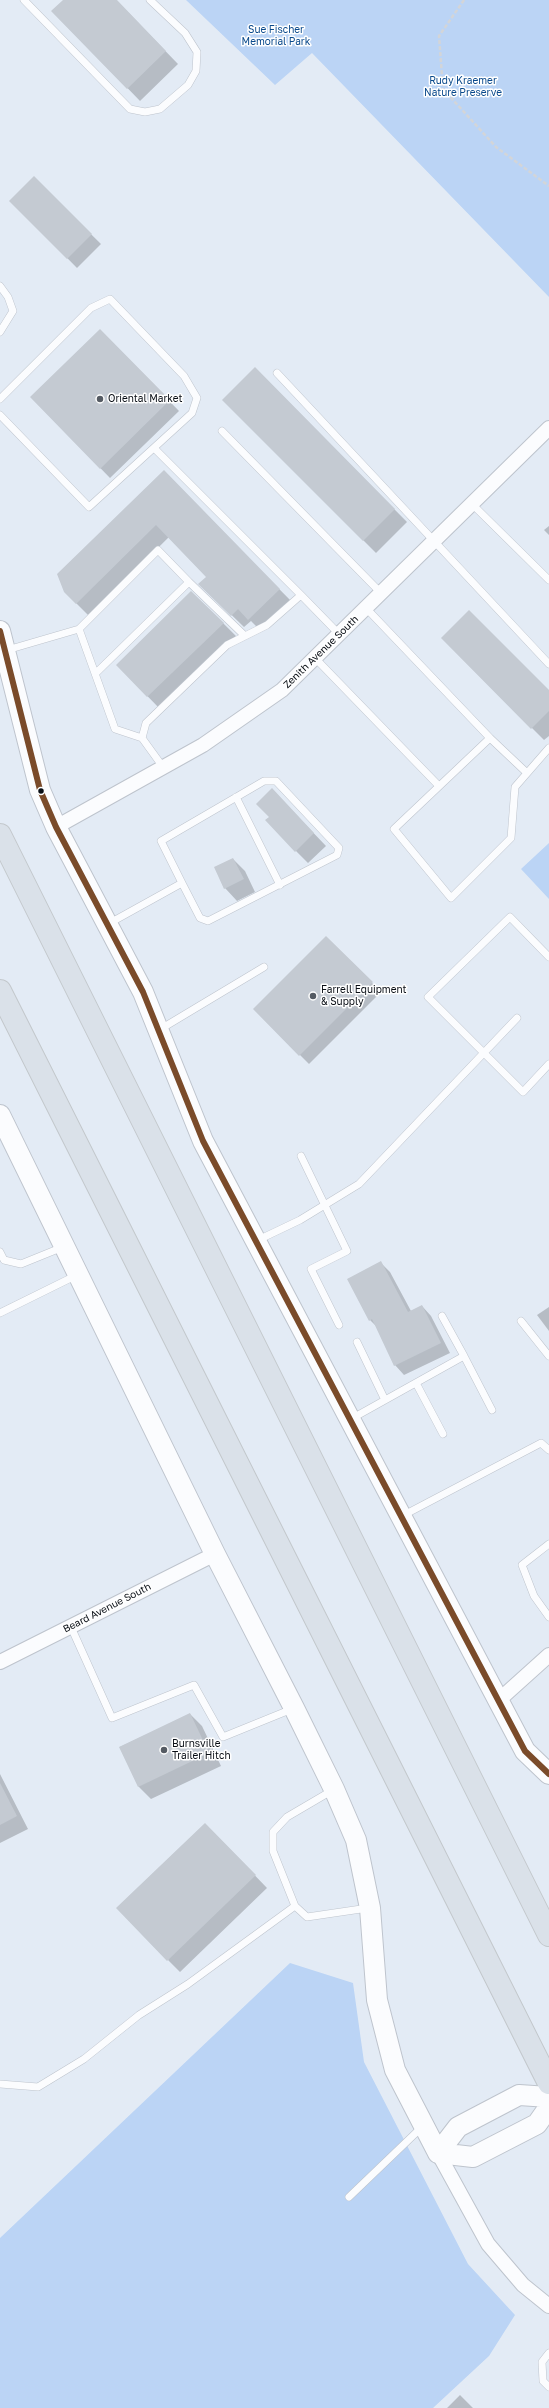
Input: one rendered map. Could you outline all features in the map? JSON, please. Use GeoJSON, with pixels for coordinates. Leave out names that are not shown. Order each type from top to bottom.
{"type":"FeatureCollection","features":[{"type":"Feature","properties":{"kind":"highway"},"geometry":{"type":"LineString","coordinates":[[0,836],[549,1935]]}},
{"type":"Feature","properties":{"kind":"highway"},"geometry":{"type":"LineString","coordinates":[[0,991],[549,2083]]}},
{"type":"Feature","properties":{"kind":"street","name":"Zenith Avenue South"},"geometry":{"type":"LineString","coordinates":[[56,826],[203,745],[282,690],[549,428]]}},
{"type":"Feature","properties":{"kind":"street"},"geometry":{"type":"LineString","coordinates":[[0,631],[40,790],[56,826],[143,992],[203,1141],[500,1700],[525,1751],[549,1774]]}},
{"type":"Feature","properties":{"kind":"street"},"geometry":{"type":"LineString","coordinates":[[1,1123],[65,1246],[215,1554],[294,1708],[334,1789],[356,1840],[370,1908],[372,1954],[379,2007],[395,2070],[423,2126],[488,2244],[523,2285],[549,2306]]}},
{"type":"Feature","properties":{"kind":"street","name":"Beard Avenue South"},"geometry":{"type":"LineString","coordinates":[[0,1662],[215,1554]]}},
{"type":"Feature","properties":{"kind":"street"},"geometry":{"type":"LineString","coordinates":[[500,1700],[549,1655]]}},
{"type":"Feature","properties":{"kind":"street"},"geometry":{"type":"LineString","coordinates":[[438,2154],[458,2127],[519,2095],[549,2097]]}},
{"type":"Feature","properties":{"kind":"street"},"geometry":{"type":"LineString","coordinates":[[438,2154],[474,2157],[537,2124],[549,2107]]}},
{"type":"Feature","properties":{"kind":"lane"},"geometry":{"type":"LineString","coordinates":[[24,0],[130,109],[146,112],[160,109],[188,85],[196,71],[197,52],[185,33],[150,0]]}},
{"type":"Feature","properties":{"kind":"lane"},"geometry":{"type":"LineString","coordinates":[[0,286],[8,297],[13,311],[0,332]]}},
{"type":"Feature","properties":{"kind":"lane"},"geometry":{"type":"LineString","coordinates":[[0,399],[91,308],[110,299],[184,376],[197,398],[192,413],[89,507],[0,415]]}},
{"type":"Feature","properties":{"kind":"lane"},"geometry":{"type":"LineString","coordinates":[[277,373],[549,664]]}},
{"type":"Feature","properties":{"kind":"lane"},"geometry":{"type":"LineString","coordinates":[[222,431],[381,594]]}},
{"type":"Feature","properties":{"kind":"lane"},"geometry":{"type":"LineString","coordinates":[[154,448],[340,634]]}},
{"type":"Feature","properties":{"kind":"lane"},"geometry":{"type":"LineString","coordinates":[[472,504],[549,580]]}},
{"type":"Feature","properties":{"kind":"lane"},"geometry":{"type":"LineString","coordinates":[[5,650],[79,629],[158,550],[245,636]]}},
{"type":"Feature","properties":{"kind":"lane"},"geometry":{"type":"LineString","coordinates":[[96,673],[189,582]]}},
{"type":"Feature","properties":{"kind":"lane"},"geometry":{"type":"LineString","coordinates":[[142,738],[146,723],[227,645],[267,625],[300,595]]}},
{"type":"Feature","properties":{"kind":"lane"},"geometry":{"type":"LineString","coordinates":[[366,608],[490,738],[527,773]]}},
{"type":"Feature","properties":{"kind":"lane"},"geometry":{"type":"LineString","coordinates":[[79,629],[115,729],[142,738],[163,767]]}},
{"type":"Feature","properties":{"kind":"lane"},"geometry":{"type":"LineString","coordinates":[[315,658],[439,786]]}},
{"type":"Feature","properties":{"kind":"lane"},"geometry":{"type":"LineString","coordinates":[[490,738],[394,829],[451,898],[511,838],[515,787],[549,748]]}},
{"type":"Feature","properties":{"kind":"lane"},"geometry":{"type":"LineString","coordinates":[[264,781],[276,781],[339,848],[337,855],[208,921],[200,918],[161,841],[236,797],[264,781]]}},
{"type":"Feature","properties":{"kind":"lane"},"geometry":{"type":"LineString","coordinates":[[236,797],[280,885]]}},
{"type":"Feature","properties":{"kind":"lane"},"geometry":{"type":"LineString","coordinates":[[108,924],[182,883]]}},
{"type":"Feature","properties":{"kind":"lane"},"geometry":{"type":"LineString","coordinates":[[549,957],[510,917],[428,997],[523,1092],[549,1064]]}},
{"type":"Feature","properties":{"kind":"lane"},"geometry":{"type":"LineString","coordinates":[[159,1030],[264,967]]}},
{"type":"Feature","properties":{"kind":"lane"},"geometry":{"type":"LineString","coordinates":[[256,1241],[324,1205],[359,1184],[517,1018]]}},
{"type":"Feature","properties":{"kind":"lane"},"geometry":{"type":"LineString","coordinates":[[301,1156],[347,1251],[311,1269],[339,1324]]}},
{"type":"Feature","properties":{"kind":"lane"},"geometry":{"type":"LineString","coordinates":[[0,1252],[4,1260],[21,1264],[65,1246]]}},
{"type":"Feature","properties":{"kind":"lane"},"geometry":{"type":"LineString","coordinates":[[0,1313],[79,1274]]}},
{"type":"Feature","properties":{"kind":"lane"},"geometry":{"type":"LineString","coordinates":[[442,1316],[492,1410]]}},
{"type":"Feature","properties":{"kind":"lane"},"geometry":{"type":"LineString","coordinates":[[521,1321],[549,1356]]}},
{"type":"Feature","properties":{"kind":"lane"},"geometry":{"type":"LineString","coordinates":[[357,1342],[385,1400]]}},
{"type":"Feature","properties":{"kind":"lane"},"geometry":{"type":"LineString","coordinates":[[351,1419],[464,1356]]}},
{"type":"Feature","properties":{"kind":"lane"},"geometry":{"type":"LineString","coordinates":[[416,1383],[443,1434]]}},
{"type":"Feature","properties":{"kind":"lane"},"geometry":{"type":"LineString","coordinates":[[402,1516],[541,1443],[549,1450]]}},
{"type":"Feature","properties":{"kind":"lane"},"geometry":{"type":"LineString","coordinates":[[549,1544],[522,1565],[534,1596],[549,1617]]}},
{"type":"Feature","properties":{"kind":"lane"},"geometry":{"type":"LineString","coordinates":[[71,1627],[112,1718],[194,1685],[223,1737],[294,1708]]}},
{"type":"Feature","properties":{"kind":"lane"},"geometry":{"type":"LineString","coordinates":[[334,1789],[287,1817],[273,1832],[273,1851],[295,1906],[307,1917],[370,1908]]}},
{"type":"Feature","properties":{"kind":"lane"},"geometry":{"type":"LineString","coordinates":[[0,2084],[38,2087],[84,2059],[139,2014],[188,1984],[295,1906]]}},
{"type":"Feature","properties":{"kind":"lane"},"geometry":{"type":"LineString","coordinates":[[349,2197],[423,2126]]}},
{"type":"Feature","properties":{"kind":"lane"},"geometry":{"type":"LineString","coordinates":[[549,2353],[542,2362],[543,2381],[549,2387]]}},
{"type":"Feature","properties":{"kind":"path"},"geometry":{"type":"LineString","coordinates":[[464,0],[439,36],[443,89],[496,147],[549,186]]}},
{"type":"Feature","properties":{"kind":"green space","name":"Rudy Kraemer Nature Preserve"},"geometry":{"type":"Polygon","coordinates":[[[186,0],[549,0],[549,297],[312,53],[275,85],[186,0]]]}},
{"type":"Feature","properties":{"kind":"green space"},"geometry":{"type":"Polygon","coordinates":[[[549,843],[549,899],[521,869],[549,843]]]}},
{"type":"Feature","properties":{"kind":"green space"},"geometry":{"type":"Polygon","coordinates":[[[290,1963],[353,1983],[364,2062],[468,2264],[515,2315],[489,2356],[433,2408],[0,2408],[0,2238],[290,1963]]]}},
{"type":"Feature","properties":{"kind":"building"},"geometry":{"type":"Polygon","coordinates":[[[63,0],[117,0],[166,51],[127,89],[51,11],[63,0]]]}},
{"type":"Feature","properties":{"kind":"building"},"geometry":{"type":"Polygon","coordinates":[[[34,176],[92,234],[67,259],[9,201],[34,176]]]}},
{"type":"Feature","properties":{"kind":"building","name":"Oriental Market"},"geometry":{"type":"Polygon","coordinates":[[[100,329],[170,400],[100,469],[30,397],[100,329]]]}},
{"type":"Feature","properties":{"kind":"building"},"geometry":{"type":"Polygon","coordinates":[[[255,367],[395,509],[363,541],[222,400],[255,367]]]}},
{"type":"Feature","properties":{"kind":"building"},"geometry":{"type":"Polygon","coordinates":[[[164,470],[280,589],[248,620],[238,609],[231,616],[198,584],[206,577],[156,525],[76,604],[64,592],[57,574],[164,470]]]}},
{"type":"Feature","properties":{"kind":"building"},"geometry":{"type":"Polygon","coordinates":[[[191,591],[224,623],[147,697],[116,665],[191,591]]]}},
{"type":"Feature","properties":{"kind":"building"},"geometry":{"type":"Polygon","coordinates":[[[469,610],[549,690],[549,711],[531,729],[441,638],[469,610]]]}},
{"type":"Feature","properties":{"kind":"building"},"geometry":{"type":"Polygon","coordinates":[[[272,788],[314,833],[295,852],[265,820],[269,817],[256,804],[272,788]]]}},
{"type":"Feature","properties":{"kind":"building"},"geometry":{"type":"Polygon","coordinates":[[[233,858],[244,879],[224,889],[214,867],[233,858]]]}},
{"type":"Feature","properties":{"kind":"building","name":"Farrell Equipment & Supply"},"geometry":{"type":"Polygon","coordinates":[[[326,936],[373,982],[299,1056],[253,1009],[326,936]]]}},
{"type":"Feature","properties":{"kind":"building"},"geometry":{"type":"Polygon","coordinates":[[[381,1261],[408,1312],[422,1305],[441,1343],[394,1366],[372,1319],[369,1321],[347,1279],[381,1261]]]}},
{"type":"Feature","properties":{"kind":"building","name":"Burnsville Trailer Hitch"},"geometry":{"type":"Polygon","coordinates":[[[190,1713],[209,1753],[138,1787],[119,1747],[190,1713]]]}},
{"type":"Feature","properties":{"kind":"building"},"geometry":{"type":"Polygon","coordinates":[[[0,1783],[17,1816],[0,1825],[0,1783]]]}},
{"type":"Feature","properties":{"kind":"building"},"geometry":{"type":"Polygon","coordinates":[[[205,1823],[256,1875],[167,1961],[116,1908],[205,1823]]]}},
{"type":"Feature","properties":{"kind":"transit line"},"geometry":{"type":"LineString","coordinates":[[0,631],[40,790],[56,827],[143,992],[203,1141],[525,1751],[549,1774]]}},
{"type":"Feature","properties":{"kind":"place","name":"Oriental Market"},"geometry":{"type":"Point","coordinates":[100,399]}},
{"type":"Feature","properties":{"kind":"place","name":"Farrell Equipment & Supply"},"geometry":{"type":"Point","coordinates":[313,996]}},
{"type":"Feature","properties":{"kind":"place","name":"Burnsville Trailer Hitch"},"geometry":{"type":"Point","coordinates":[164,1750]}},
{"type":"Feature","properties":{"kind":"park label","name":"Sue Fischer Memorial Park"},"geometry":{"type":"Point","coordinates":[276,36]}}]}
